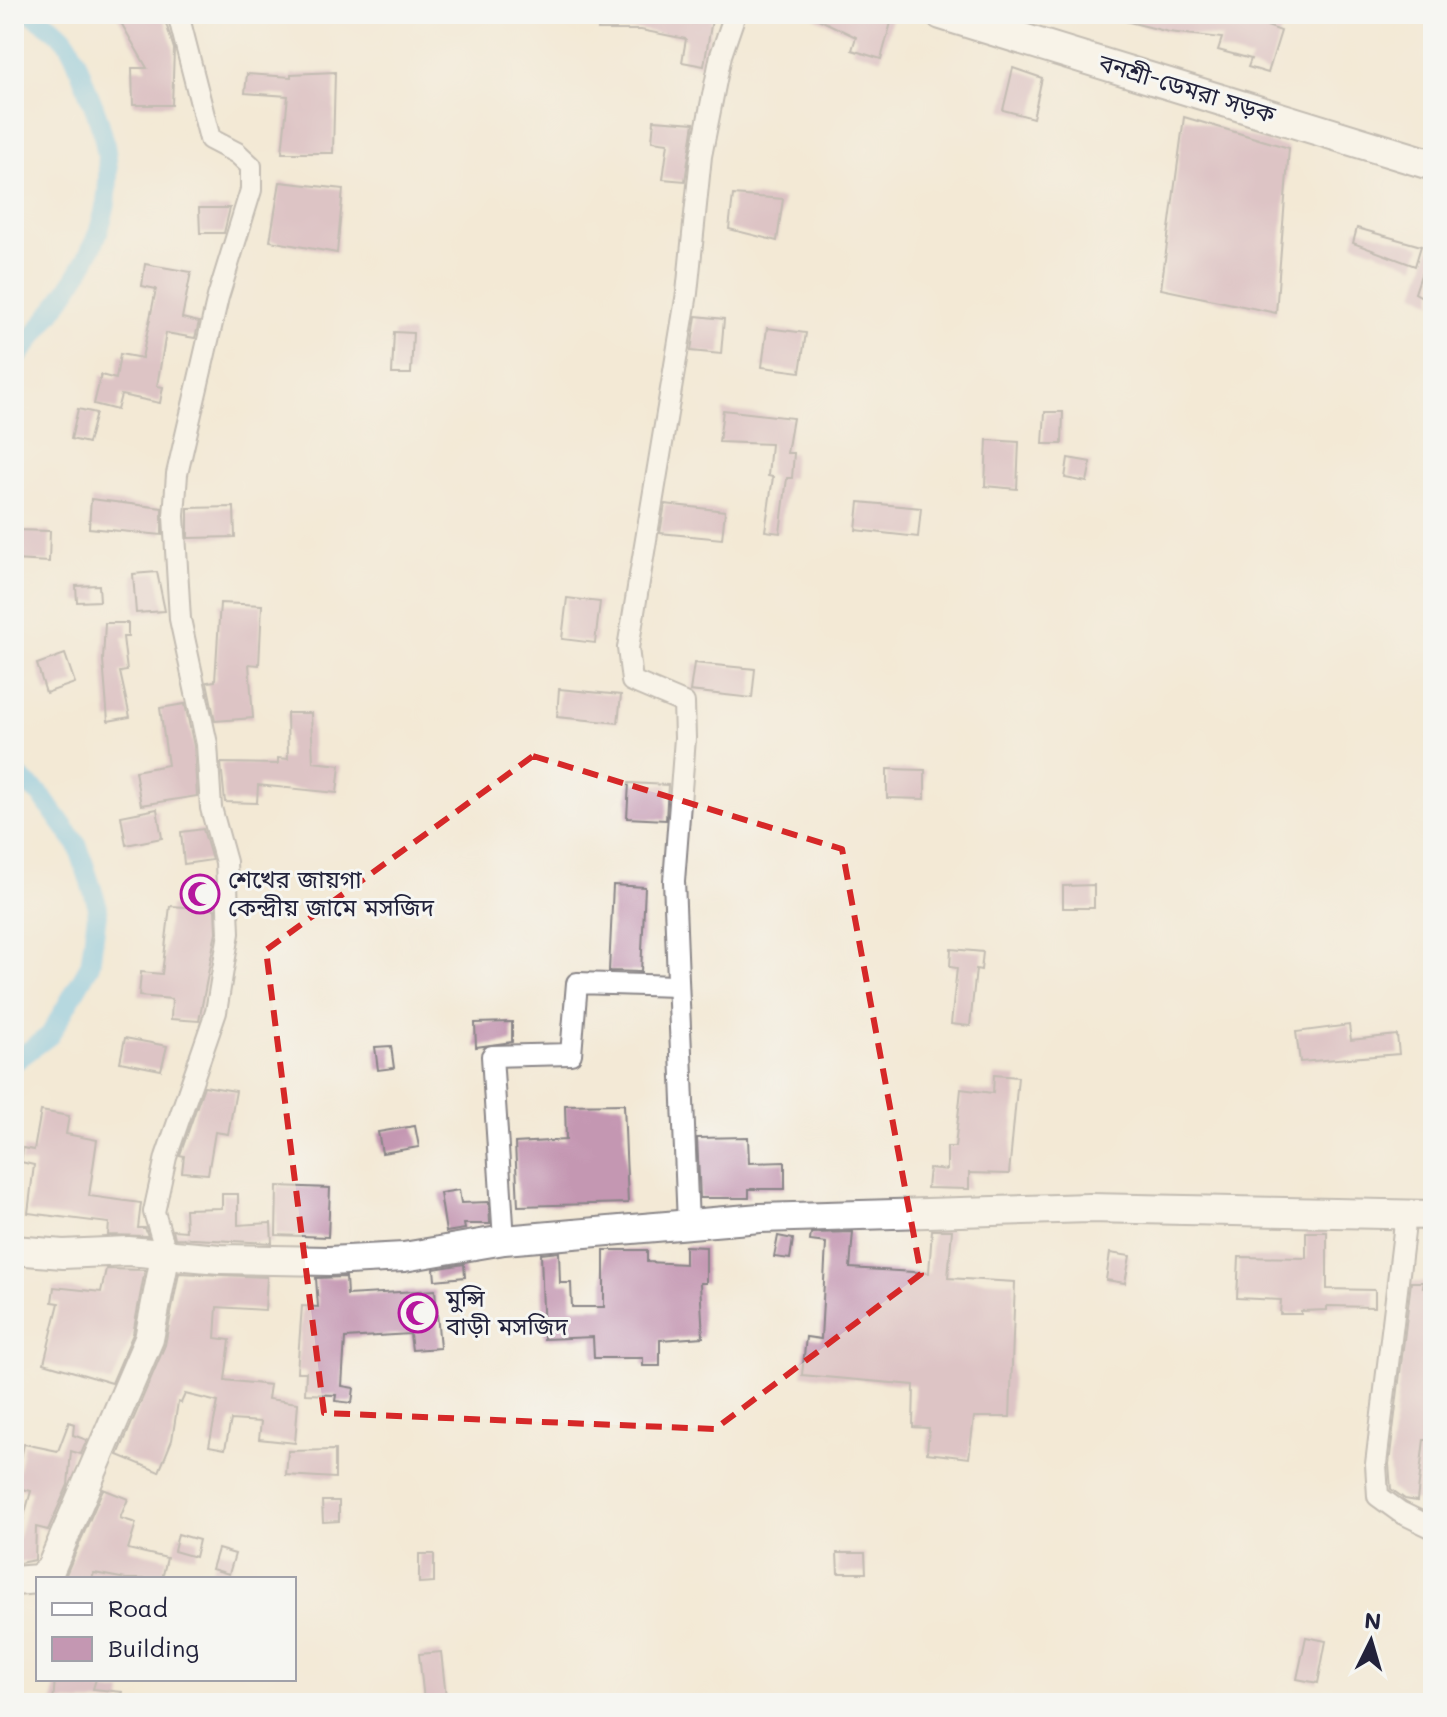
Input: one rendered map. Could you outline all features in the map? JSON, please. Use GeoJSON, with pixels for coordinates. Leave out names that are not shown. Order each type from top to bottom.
{"type":"FeatureCollection","features":[{"type":"Feature","properties":{"kind":"main road","name":"বনশ্রী-ডেমরা সড়ক"},"geometry":{"type":"LineString","coordinates":[[941,14],[1433,165]]}},
{"type":"Feature","properties":{"kind":"main road"},"geometry":{"type":"LineString","coordinates":[[14,1250],[63,1254],[166,1252],[220,1259],[329,1261],[404,1257],[504,1240],[760,1218],[1089,1208],[1420,1215]]}},
{"type":"Feature","properties":{"kind":"main road"},"geometry":{"type":"LineString","coordinates":[[41,1577],[50,1570],[149,1339],[166,1252]]}},
{"type":"Feature","properties":{"kind":"main road"},"geometry":{"type":"LineString","coordinates":[[14,1581],[36,1579]]}},
{"type":"Feature","properties":{"kind":"street"},"geometry":{"type":"LineString","coordinates":[[166,1252],[154,1212],[166,1157],[216,1012],[229,933],[226,862],[211,808],[207,744],[180,619],[174,516],[177,474],[218,297],[251,190],[251,166],[237,153],[210,139],[178,14]]}},
{"type":"Feature","properties":{"kind":"street"},"geometry":{"type":"LineString","coordinates":[[688,1224],[674,881],[685,738],[684,703],[632,681],[628,648],[687,293],[701,156],[721,55],[735,14]]}},
{"type":"Feature","properties":{"kind":"street"},"geometry":{"type":"LineString","coordinates":[[504,1240],[492,1056],[571,1054],[577,983],[677,986]]}},
{"type":"Feature","properties":{"kind":"street"},"geometry":{"type":"LineString","coordinates":[[1420,1215],[1376,1464],[1378,1496],[1400,1512],[1433,1528]]}},
{"type":"Feature","properties":{"kind":"highlighted area"},"geometry":{"type":"Polygon","coordinates":[[[533,756],[842,849],[921,1274],[715,1429],[324,1413],[266,950],[533,756]]]}},
{"type":"Feature","properties":{"kind":"building"},"geometry":{"type":"Polygon","coordinates":[[[116,14],[163,14],[174,49],[172,105],[133,105],[132,68],[147,68],[116,14]]]}},
{"type":"Feature","properties":{"kind":"building"},"geometry":{"type":"Polygon","coordinates":[[[601,14],[713,14],[704,66],[682,62],[686,39],[641,30],[598,30],[601,14]]]}},
{"type":"Feature","properties":{"kind":"building"},"geometry":{"type":"Polygon","coordinates":[[[808,14],[866,14],[892,19],[881,59],[852,50],[856,37],[808,14]]]}},
{"type":"Feature","properties":{"kind":"building"},"geometry":{"type":"Polygon","coordinates":[[[1122,14],[1234,14],[1281,31],[1268,73],[1248,67],[1251,59],[1218,50],[1222,38],[1169,32],[1121,20],[1122,14]]]}},
{"type":"Feature","properties":{"kind":"building"},"geometry":{"type":"Polygon","coordinates":[[[1013,68],[1042,78],[1033,118],[1003,110],[1013,68]]]}},
{"type":"Feature","properties":{"kind":"building"},"geometry":{"type":"Polygon","coordinates":[[[335,72],[333,153],[282,153],[288,96],[245,93],[247,74],[291,77],[291,74],[335,72]]]}},
{"type":"Feature","properties":{"kind":"building"},"geometry":{"type":"Polygon","coordinates":[[[1184,117],[1289,148],[1276,313],[1161,289],[1184,117]]]}},
{"type":"Feature","properties":{"kind":"building"},"geometry":{"type":"Polygon","coordinates":[[[654,120],[694,123],[685,181],[663,179],[668,143],[652,141],[654,120]]]}},
{"type":"Feature","properties":{"kind":"building"},"geometry":{"type":"Polygon","coordinates":[[[280,182],[343,189],[337,253],[270,241],[280,182]]]}},
{"type":"Feature","properties":{"kind":"building"},"geometry":{"type":"Polygon","coordinates":[[[733,195],[783,199],[777,241],[729,229],[733,195]]]}},
{"type":"Feature","properties":{"kind":"building"},"geometry":{"type":"Polygon","coordinates":[[[199,208],[230,208],[224,233],[200,233],[199,208]]]}},
{"type":"Feature","properties":{"kind":"building"},"geometry":{"type":"Polygon","coordinates":[[[1357,228],[1421,246],[1415,266],[1353,243],[1357,228]]]}},
{"type":"Feature","properties":{"kind":"building"},"geometry":{"type":"Polygon","coordinates":[[[1430,248],[1433,248],[1433,303],[1415,293],[1430,248]]]}},
{"type":"Feature","properties":{"kind":"building"},"geometry":{"type":"Polygon","coordinates":[[[145,264],[191,272],[182,318],[199,322],[195,338],[166,333],[157,386],[163,387],[160,403],[121,395],[117,410],[94,404],[101,375],[116,379],[120,354],[142,358],[156,289],[142,286],[145,264]]]}},
{"type":"Feature","properties":{"kind":"building"},"geometry":{"type":"Polygon","coordinates":[[[696,316],[724,319],[721,354],[691,351],[696,316]]]}},
{"type":"Feature","properties":{"kind":"building"},"geometry":{"type":"Polygon","coordinates":[[[767,328],[806,333],[800,372],[762,367],[767,328]]]}},
{"type":"Feature","properties":{"kind":"building"},"geometry":{"type":"Polygon","coordinates":[[[394,332],[413,333],[411,374],[392,374],[394,332]]]}},
{"type":"Feature","properties":{"kind":"building"},"geometry":{"type":"Polygon","coordinates":[[[78,409],[96,413],[88,443],[71,439],[78,409]]]}},
{"type":"Feature","properties":{"kind":"building"},"geometry":{"type":"Polygon","coordinates":[[[723,410],[793,418],[787,453],[794,453],[792,478],[787,478],[780,533],[765,531],[773,477],[768,476],[771,444],[719,442],[723,410]]]}},
{"type":"Feature","properties":{"kind":"building"},"geometry":{"type":"Polygon","coordinates":[[[1045,412],[1063,412],[1062,444],[1043,444],[1045,412]]]}},
{"type":"Feature","properties":{"kind":"building"},"geometry":{"type":"Polygon","coordinates":[[[987,440],[1019,442],[1017,489],[985,486],[987,440]]]}},
{"type":"Feature","properties":{"kind":"building"},"geometry":{"type":"Polygon","coordinates":[[[1068,458],[1091,462],[1087,482],[1065,478],[1068,458]]]}},
{"type":"Feature","properties":{"kind":"building"},"geometry":{"type":"Polygon","coordinates":[[[91,499],[162,508],[162,535],[89,528],[91,499]]]}},
{"type":"Feature","properties":{"kind":"building"},"geometry":{"type":"Polygon","coordinates":[[[859,502],[921,508],[918,537],[856,530],[859,502]]]}},
{"type":"Feature","properties":{"kind":"building"},"geometry":{"type":"Polygon","coordinates":[[[665,504],[725,511],[722,539],[660,533],[665,504]]]}},
{"type":"Feature","properties":{"kind":"building"},"geometry":{"type":"Polygon","coordinates":[[[234,507],[235,537],[188,538],[188,508],[234,507]]]}},
{"type":"Feature","properties":{"kind":"building"},"geometry":{"type":"Polygon","coordinates":[[[14,530],[50,531],[49,562],[14,560],[14,530]]]}},
{"type":"Feature","properties":{"kind":"building"},"geometry":{"type":"Polygon","coordinates":[[[157,572],[165,611],[136,613],[133,574],[157,572]]]}},
{"type":"Feature","properties":{"kind":"building"},"geometry":{"type":"Polygon","coordinates":[[[99,585],[100,601],[77,602],[76,586],[99,585]]]}},
{"type":"Feature","properties":{"kind":"building"},"geometry":{"type":"Polygon","coordinates":[[[567,598],[600,602],[595,643],[562,639],[567,598]]]}},
{"type":"Feature","properties":{"kind":"building"},"geometry":{"type":"Polygon","coordinates":[[[220,603],[262,605],[259,665],[249,664],[253,718],[215,721],[207,682],[215,681],[220,603]]]}},
{"type":"Feature","properties":{"kind":"building"},"geometry":{"type":"Polygon","coordinates":[[[105,623],[128,623],[128,637],[123,637],[127,671],[120,672],[130,717],[108,721],[103,660],[105,623]]]}},
{"type":"Feature","properties":{"kind":"building"},"geometry":{"type":"Polygon","coordinates":[[[65,654],[75,683],[46,693],[37,664],[65,654]]]}},
{"type":"Feature","properties":{"kind":"building"},"geometry":{"type":"Polygon","coordinates":[[[694,663],[755,669],[752,698],[690,691],[694,663]]]}},
{"type":"Feature","properties":{"kind":"building"},"geometry":{"type":"Polygon","coordinates":[[[559,689],[621,695],[618,723],[557,717],[559,689]]]}},
{"type":"Feature","properties":{"kind":"building"},"geometry":{"type":"Polygon","coordinates":[[[185,704],[194,746],[197,796],[141,805],[135,771],[168,765],[160,708],[185,704]]]}},
{"type":"Feature","properties":{"kind":"building"},"geometry":{"type":"Polygon","coordinates":[[[287,713],[311,713],[313,762],[340,765],[337,793],[258,785],[257,803],[225,802],[221,763],[278,764],[278,758],[288,759],[287,713]]]}},
{"type":"Feature","properties":{"kind":"building"},"geometry":{"type":"Polygon","coordinates":[[[887,769],[925,770],[925,799],[887,798],[887,769]]]}},
{"type":"Feature","properties":{"kind":"building"},"geometry":{"type":"Polygon","coordinates":[[[629,783],[668,785],[666,820],[627,818],[629,783]]]}},
{"type":"Feature","properties":{"kind":"building"},"geometry":{"type":"Polygon","coordinates":[[[157,809],[162,838],[126,845],[121,816],[157,809]]]}},
{"type":"Feature","properties":{"kind":"building"},"geometry":{"type":"Polygon","coordinates":[[[203,829],[212,860],[184,864],[181,832],[203,829]]]}},
{"type":"Feature","properties":{"kind":"building"},"geometry":{"type":"Polygon","coordinates":[[[613,885],[645,887],[641,972],[609,971],[613,885]]]}},
{"type":"Feature","properties":{"kind":"building"},"geometry":{"type":"Polygon","coordinates":[[[1094,885],[1094,908],[1063,908],[1063,886],[1094,885]]]}},
{"type":"Feature","properties":{"kind":"building"},"geometry":{"type":"Polygon","coordinates":[[[170,906],[215,909],[216,932],[199,1021],[171,1019],[172,999],[139,996],[141,972],[162,974],[170,906]]]}},
{"type":"Feature","properties":{"kind":"building"},"geometry":{"type":"Polygon","coordinates":[[[951,949],[983,952],[981,970],[976,969],[970,1026],[951,1024],[957,968],[950,967],[951,949]]]}},
{"type":"Feature","properties":{"kind":"building"},"geometry":{"type":"Polygon","coordinates":[[[512,1022],[512,1042],[476,1047],[475,1023],[512,1022]]]}},
{"type":"Feature","properties":{"kind":"building"},"geometry":{"type":"Polygon","coordinates":[[[1349,1025],[1351,1040],[1397,1035],[1399,1054],[1300,1062],[1296,1032],[1349,1025]]]}},
{"type":"Feature","properties":{"kind":"building"},"geometry":{"type":"Polygon","coordinates":[[[125,1038],[167,1046],[161,1070],[120,1062],[125,1038]]]}},
{"type":"Feature","properties":{"kind":"building"},"geometry":{"type":"Polygon","coordinates":[[[391,1046],[394,1068],[378,1070],[375,1047],[391,1046]]]}},
{"type":"Feature","properties":{"kind":"building"},"geometry":{"type":"Polygon","coordinates":[[[994,1075],[1018,1077],[1009,1174],[969,1173],[969,1189],[927,1188],[929,1168],[947,1170],[947,1147],[955,1147],[961,1089],[993,1093],[994,1075]]]}},
{"type":"Feature","properties":{"kind":"building"},"geometry":{"type":"Polygon","coordinates":[[[204,1086],[236,1091],[228,1134],[215,1132],[208,1174],[182,1172],[184,1156],[180,1155],[204,1086]]]}},
{"type":"Feature","properties":{"kind":"building"},"geometry":{"type":"Polygon","coordinates":[[[624,1104],[628,1203],[518,1206],[515,1143],[566,1140],[565,1105],[624,1104]]]}},
{"type":"Feature","properties":{"kind":"building"},"geometry":{"type":"Polygon","coordinates":[[[41,1111],[69,1116],[66,1134],[97,1140],[89,1196],[141,1203],[138,1228],[145,1228],[148,1236],[108,1235],[109,1223],[28,1213],[34,1165],[21,1162],[23,1148],[34,1150],[41,1111]]]}},
{"type":"Feature","properties":{"kind":"building"},"geometry":{"type":"Polygon","coordinates":[[[415,1126],[419,1147],[382,1153],[378,1132],[415,1126]]]}},
{"type":"Feature","properties":{"kind":"building"},"geometry":{"type":"Polygon","coordinates":[[[748,1137],[749,1163],[785,1162],[785,1189],[749,1189],[749,1198],[700,1198],[697,1138],[748,1137]]]}},
{"type":"Feature","properties":{"kind":"building"},"geometry":{"type":"Polygon","coordinates":[[[277,1186],[330,1188],[328,1237],[276,1235],[277,1186]]]}},
{"type":"Feature","properties":{"kind":"building"},"geometry":{"type":"Polygon","coordinates":[[[459,1190],[461,1203],[489,1202],[490,1224],[464,1224],[465,1229],[446,1232],[440,1193],[459,1190]]]}},
{"type":"Feature","properties":{"kind":"building"},"geometry":{"type":"Polygon","coordinates":[[[222,1194],[238,1194],[238,1225],[271,1223],[272,1243],[175,1238],[173,1230],[186,1231],[185,1209],[222,1208],[222,1194]]]}},
{"type":"Feature","properties":{"kind":"building"},"geometry":{"type":"Polygon","coordinates":[[[932,1230],[952,1230],[948,1278],[1015,1282],[1010,1417],[974,1417],[969,1458],[927,1453],[929,1428],[913,1427],[914,1385],[802,1375],[806,1337],[821,1339],[826,1243],[810,1241],[811,1233],[853,1232],[850,1268],[929,1273],[932,1230]]]}},
{"type":"Feature","properties":{"kind":"building"},"geometry":{"type":"Polygon","coordinates":[[[1306,1232],[1327,1232],[1327,1289],[1375,1290],[1375,1307],[1327,1306],[1327,1310],[1280,1314],[1281,1300],[1237,1298],[1239,1257],[1306,1258],[1306,1232]]]}},
{"type":"Feature","properties":{"kind":"building"},"geometry":{"type":"Polygon","coordinates":[[[778,1236],[793,1239],[790,1259],[774,1257],[778,1236]]]}},
{"type":"Feature","properties":{"kind":"building"},"geometry":{"type":"Polygon","coordinates":[[[685,1246],[706,1247],[706,1283],[700,1283],[703,1337],[660,1340],[660,1366],[643,1366],[643,1358],[594,1358],[593,1337],[544,1339],[541,1254],[559,1252],[560,1283],[571,1283],[572,1307],[604,1307],[604,1250],[647,1250],[647,1262],[685,1264],[685,1246]]]}},
{"type":"Feature","properties":{"kind":"building"},"geometry":{"type":"Polygon","coordinates":[[[1110,1253],[1130,1256],[1125,1283],[1106,1280],[1110,1253]]]}},
{"type":"Feature","properties":{"kind":"building"},"geometry":{"type":"Polygon","coordinates":[[[464,1264],[465,1277],[435,1280],[434,1269],[464,1264]]]}},
{"type":"Feature","properties":{"kind":"building"},"geometry":{"type":"Polygon","coordinates":[[[106,1269],[145,1270],[133,1334],[112,1383],[44,1363],[59,1303],[52,1302],[54,1287],[101,1292],[106,1269]]]}},
{"type":"Feature","properties":{"kind":"building"},"geometry":{"type":"Polygon","coordinates":[[[179,1273],[267,1277],[265,1310],[217,1307],[215,1338],[230,1340],[225,1380],[270,1385],[268,1399],[298,1403],[295,1443],[259,1439],[261,1422],[231,1420],[225,1449],[209,1446],[218,1402],[185,1394],[181,1403],[178,1402],[172,1440],[159,1472],[118,1455],[165,1345],[179,1273]]]}},
{"type":"Feature","properties":{"kind":"building"},"geometry":{"type":"Polygon","coordinates":[[[346,1277],[347,1295],[435,1290],[440,1348],[412,1350],[410,1334],[345,1338],[342,1386],[354,1388],[352,1403],[335,1401],[336,1395],[305,1394],[306,1372],[297,1372],[302,1306],[318,1307],[316,1278],[346,1277]]]}},
{"type":"Feature","properties":{"kind":"building"},"geometry":{"type":"Polygon","coordinates":[[[1411,1282],[1424,1282],[1423,1287],[1433,1288],[1433,1439],[1424,1439],[1417,1501],[1405,1499],[1391,1489],[1389,1464],[1411,1282]]]}},
{"type":"Feature","properties":{"kind":"building"},"geometry":{"type":"Polygon","coordinates":[[[69,1422],[74,1424],[73,1435],[87,1440],[81,1454],[71,1451],[68,1485],[48,1530],[36,1527],[35,1560],[14,1564],[14,1542],[17,1542],[31,1491],[15,1487],[24,1444],[58,1451],[69,1422]]]}},
{"type":"Feature","properties":{"kind":"building"},"geometry":{"type":"Polygon","coordinates":[[[335,1450],[335,1478],[286,1475],[288,1451],[335,1450]]]}},
{"type":"Feature","properties":{"kind":"building"},"geometry":{"type":"Polygon","coordinates":[[[103,1489],[128,1499],[120,1518],[136,1523],[128,1549],[167,1558],[162,1577],[115,1577],[94,1573],[93,1577],[65,1577],[103,1489]]]}},
{"type":"Feature","properties":{"kind":"building"},"geometry":{"type":"Polygon","coordinates":[[[322,1501],[339,1501],[339,1521],[323,1522],[322,1501]]]}},
{"type":"Feature","properties":{"kind":"building"},"geometry":{"type":"Polygon","coordinates":[[[178,1534],[199,1540],[195,1557],[174,1551],[178,1534]]]}},
{"type":"Feature","properties":{"kind":"building"},"geometry":{"type":"Polygon","coordinates":[[[218,1549],[235,1554],[229,1574],[212,1569],[218,1549]]]}},
{"type":"Feature","properties":{"kind":"building"},"geometry":{"type":"Polygon","coordinates":[[[837,1553],[865,1553],[866,1573],[838,1573],[837,1553]]]}},
{"type":"Feature","properties":{"kind":"building"},"geometry":{"type":"Polygon","coordinates":[[[419,1554],[434,1554],[434,1582],[419,1583],[419,1554]]]}},
{"type":"Feature","properties":{"kind":"building"},"geometry":{"type":"Polygon","coordinates":[[[1306,1637],[1326,1641],[1318,1683],[1297,1679],[1306,1637]]]}},
{"type":"Feature","properties":{"kind":"building"},"geometry":{"type":"Polygon","coordinates":[[[441,1652],[446,1697],[424,1700],[419,1654],[441,1652]]]}},
{"type":"Feature","properties":{"kind":"building"},"geometry":{"type":"Polygon","coordinates":[[[55,1681],[95,1681],[93,1689],[122,1692],[121,1703],[53,1702],[55,1681]]]}},
{"type":"Feature","properties":{"kind":"waterway"},"geometry":{"type":"LineString","coordinates":[[14,362],[80,270],[95,240],[105,208],[108,175],[104,138],[73,54],[59,33],[32,14]]}},
{"type":"Feature","properties":{"kind":"waterway"},"geometry":{"type":"LineString","coordinates":[[14,773],[41,795],[78,846],[98,907],[90,965],[50,1035],[14,1062]]}},
{"type":"Feature","properties":{"kind":"place","name":"শেখের জায়গা কেন্দ্রীয় জামে মসজিদ"},"geometry":{"type":"Point","coordinates":[200,894]}},
{"type":"Feature","properties":{"kind":"place","name":"মুন্সি বাড়ী মসজিদ"},"geometry":{"type":"Point","coordinates":[418,1313]}}]}
